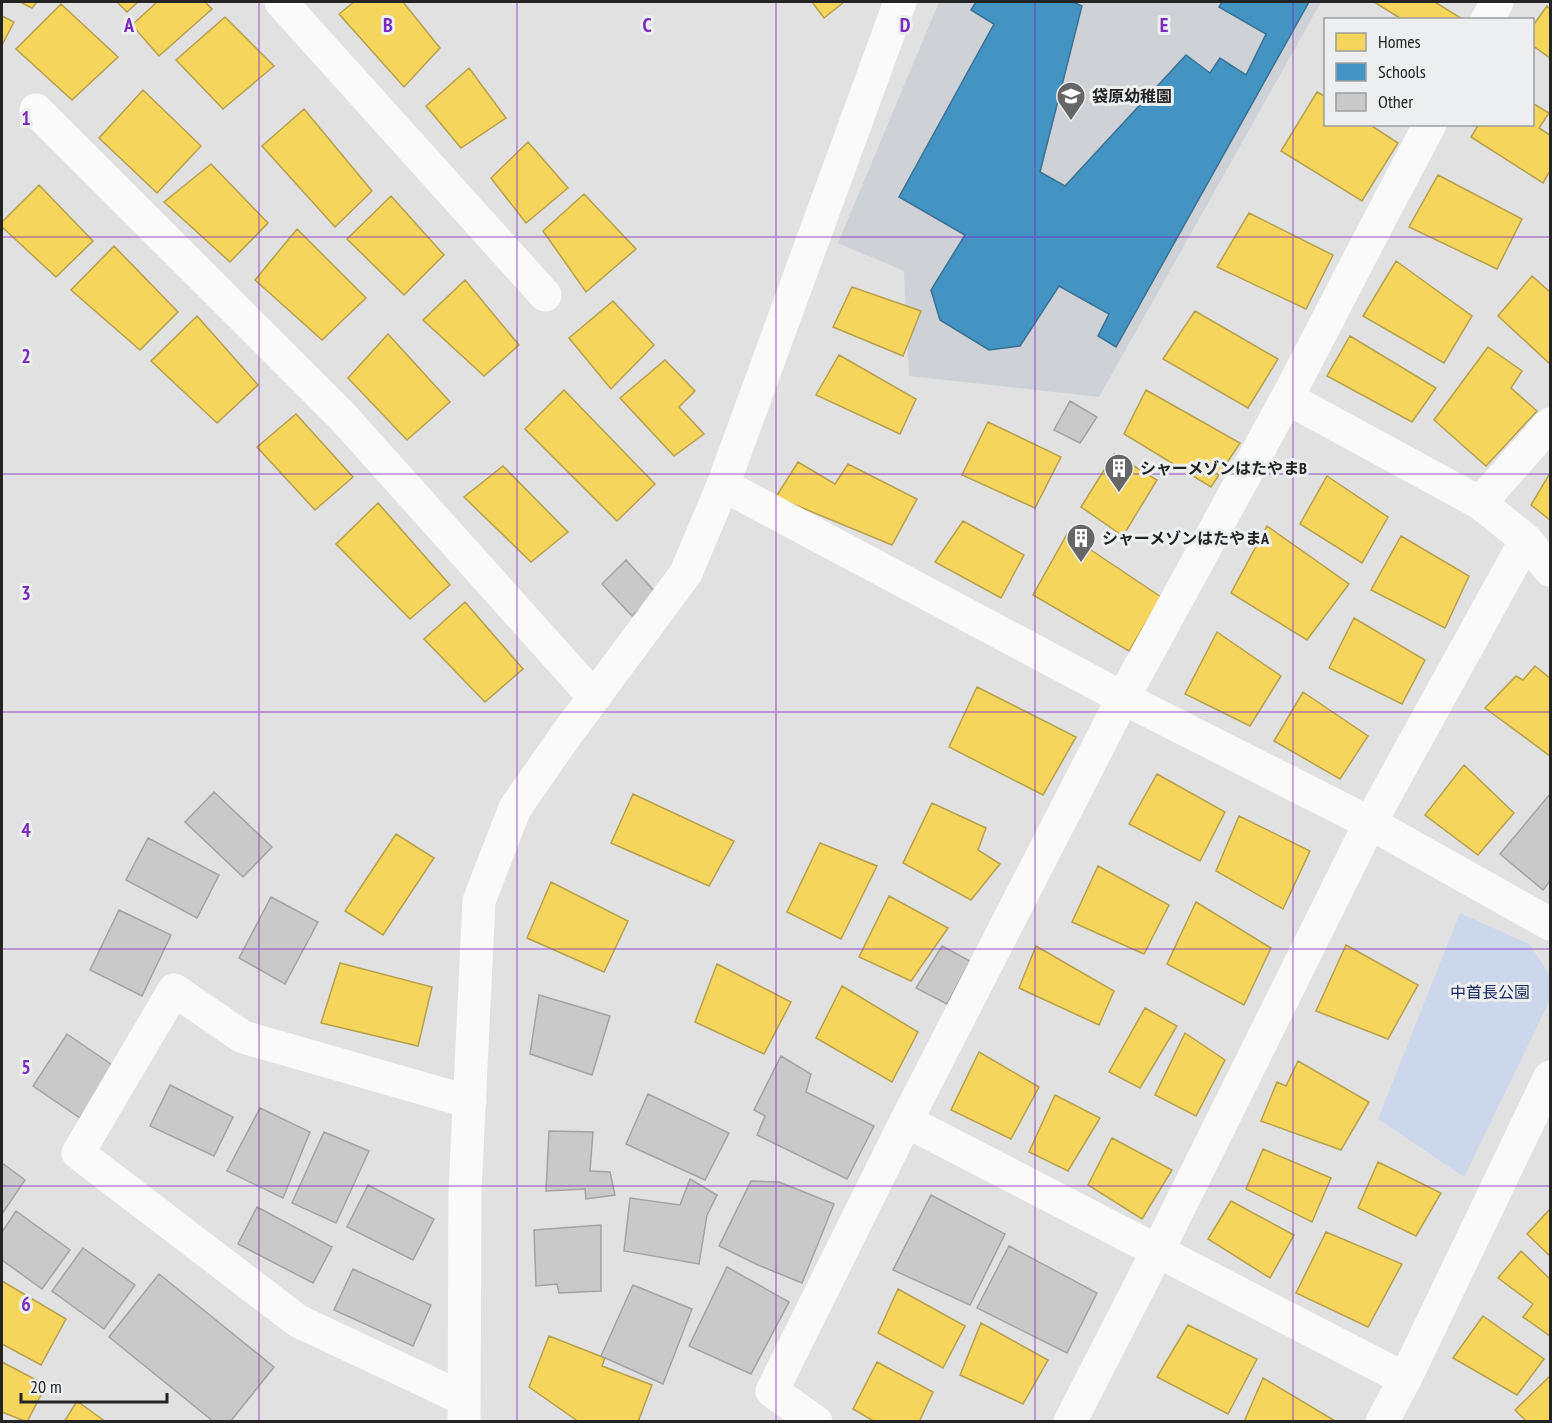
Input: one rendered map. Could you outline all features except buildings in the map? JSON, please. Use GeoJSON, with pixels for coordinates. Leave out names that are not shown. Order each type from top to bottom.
{"type":"FeatureCollection","features":[{"type":"Feature","properties":{"kind":"street"},"geometry":{"type":"LineString","coordinates":[[281,2],[544,295]]}},
{"type":"Feature","properties":{"kind":"street"},"geometry":{"type":"LineString","coordinates":[[470,1102],[243,1037],[174,990],[78,1153],[298,1321],[464,1410],[465,1191],[470,1102],[479,901],[515,808],[686,573],[723,485],[900,2]]}},
{"type":"Feature","properties":{"kind":"street"},"geometry":{"type":"LineString","coordinates":[[1488,18],[1497,2]]}},
{"type":"Feature","properties":{"kind":"street"},"geometry":{"type":"LineString","coordinates":[[36,110],[342,416],[594,697]]}},
{"type":"Feature","properties":{"kind":"street"},"geometry":{"type":"LineString","coordinates":[[816,1422],[772,1391],[906,1121],[1123,698],[1287,398],[1429,126]]}},
{"type":"Feature","properties":{"kind":"street"},"geometry":{"type":"LineString","coordinates":[[1287,398],[1480,503],[1526,540],[1551,570]]}},
{"type":"Feature","properties":{"kind":"street"},"geometry":{"type":"LineString","coordinates":[[1480,503],[1551,424]]}},
{"type":"Feature","properties":{"kind":"street"},"geometry":{"type":"LineString","coordinates":[[723,485],[1123,698],[1370,823],[1551,924]]}},
{"type":"Feature","properties":{"kind":"street"},"geometry":{"type":"LineString","coordinates":[[1070,1422],[1370,823],[1526,540]]}},
{"type":"Feature","properties":{"kind":"street"},"geometry":{"type":"LineString","coordinates":[[1382,1422],[1546,1100]]}},
{"type":"Feature","properties":{"kind":"street"},"geometry":{"type":"LineString","coordinates":[[906,1121],[1405,1379]]}},
{"type":"Feature","properties":{"kind":"shaded area","name":"袋原幼稚園"},"geometry":{"type":"Polygon","coordinates":[[[939,2],[1321,2],[1099,397],[909,376],[904,271],[838,243],[939,2]]]}},
{"type":"Feature","properties":{"kind":"green space","name":"中首長公園"},"geometry":{"type":"Polygon","coordinates":[[[1460,913],[1529,944],[1550,975],[1550,1000],[1464,1177],[1378,1119],[1460,913]]]}},
{"type":"Feature","properties":{"kind":"place","name":"袋原幼稚園"},"geometry":{"type":"Point","coordinates":[1071,122]}},
{"type":"Feature","properties":{"kind":"place","name":"シャーメゾンはたやまB"},"geometry":{"type":"Point","coordinates":[1119,494]}},
{"type":"Feature","properties":{"kind":"place","name":"シャーメゾンはたやまA"},"geometry":{"type":"Point","coordinates":[1081,564]}}]}
